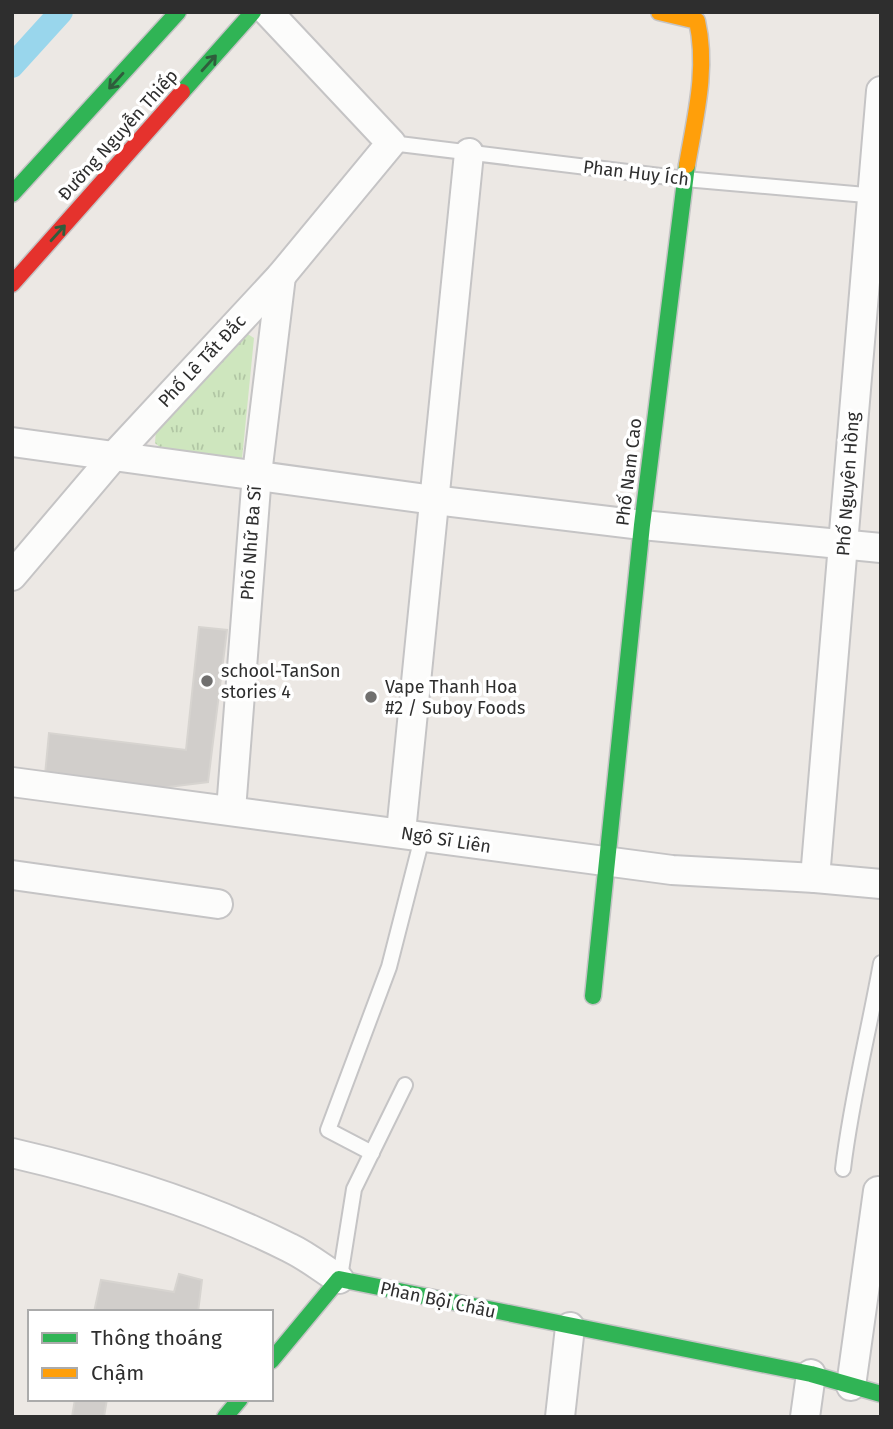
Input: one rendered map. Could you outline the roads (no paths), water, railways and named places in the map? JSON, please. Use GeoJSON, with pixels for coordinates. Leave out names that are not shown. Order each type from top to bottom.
{"type":"FeatureCollection","features":[{"type":"Feature","properties":{"kind":"street"},"geometry":{"type":"LineString","coordinates":[[12,194],[178,12]]}},
{"type":"Feature","properties":{"kind":"street","name":"Đường Nguyễn Thiếp"},"geometry":{"type":"LineString","coordinates":[[12,284],[253,12]]}},
{"type":"Feature","properties":{"kind":"street"},"geometry":{"type":"LineString","coordinates":[[268,12],[391,144]]}},
{"type":"Feature","properties":{"kind":"street","name":"Phố Nam Cao"},"geometry":{"type":"LineString","coordinates":[[593,996],[642,524],[685,179],[700,88],[701,39],[697,21],[659,12]]}},
{"type":"Feature","properties":{"kind":"street","name":"Phố Nguyên Hồng"},"geometry":{"type":"LineString","coordinates":[[815,878],[876,195],[881,91]]}},
{"type":"Feature","properties":{"kind":"street","name":"Phố Lê Tất Đắc"},"geometry":{"type":"LineString","coordinates":[[12,576],[113,457],[281,276],[391,144]]}},
{"type":"Feature","properties":{"kind":"street"},"geometry":{"type":"LineString","coordinates":[[412,835],[434,500],[469,153]]}},
{"type":"Feature","properties":{"kind":"street","name":"Phõ Nhữ Ba Sĩ"},"geometry":{"type":"LineString","coordinates":[[231,810],[257,474],[281,276]]}},
{"type":"Feature","properties":{"kind":"street"},"geometry":{"type":"LineString","coordinates":[[12,442],[434,500],[881,548]]}},
{"type":"Feature","properties":{"kind":"street","name":"Ngô Sĩ Liên"},"geometry":{"type":"LineString","coordinates":[[12,782],[672,870],[881,884]]}},
{"type":"Feature","properties":{"kind":"street"},"geometry":{"type":"LineString","coordinates":[[12,875],[218,904]]}},
{"type":"Feature","properties":{"kind":"street","name":"Phan Bội Châu"},"geometry":{"type":"LineString","coordinates":[[12,1153],[137,1186],[235,1223],[292,1249],[339,1279],[811,1374],[881,1394]]}},
{"type":"Feature","properties":{"kind":"street"},"geometry":{"type":"LineString","coordinates":[[851,1386],[877,1191]]}},
{"type":"Feature","properties":{"kind":"street"},"geometry":{"type":"LineString","coordinates":[[273,1359],[339,1279]]}},
{"type":"Feature","properties":{"kind":"street"},"geometry":{"type":"LineString","coordinates":[[560,1417],[570,1327]]}},
{"type":"Feature","properties":{"kind":"street"},"geometry":{"type":"LineString","coordinates":[[805,1417],[811,1374]]}},
{"type":"Feature","properties":{"kind":"street"},"geometry":{"type":"LineString","coordinates":[[225,1417],[238,1401]]}},
{"type":"Feature","properties":{"kind":"lane","name":"Phan Huy Ích"},"geometry":{"type":"LineString","coordinates":[[391,144],[685,179],[876,195]]}},
{"type":"Feature","properties":{"kind":"lane"},"geometry":{"type":"LineString","coordinates":[[372,1153],[328,1130],[389,967],[412,835]]}},
{"type":"Feature","properties":{"kind":"lane"},"geometry":{"type":"LineString","coordinates":[[843,1169],[848,1126],[881,963]]}},
{"type":"Feature","properties":{"kind":"lane"},"geometry":{"type":"LineString","coordinates":[[339,1279],[355,1189],[405,1085]]}},
{"type":"Feature","properties":{"kind":"waterway"},"geometry":{"type":"LineString","coordinates":[[12,66],[61,12]]}},
{"type":"Feature","properties":{"kind":"place","name":"school-TanSon stories 4"},"geometry":{"type":"Point","coordinates":[207,681]}},
{"type":"Feature","properties":{"kind":"place","name":"Vape Thanh Hoa #2 / Suboy Foods"},"geometry":{"type":"Point","coordinates":[371,697]}}]}
